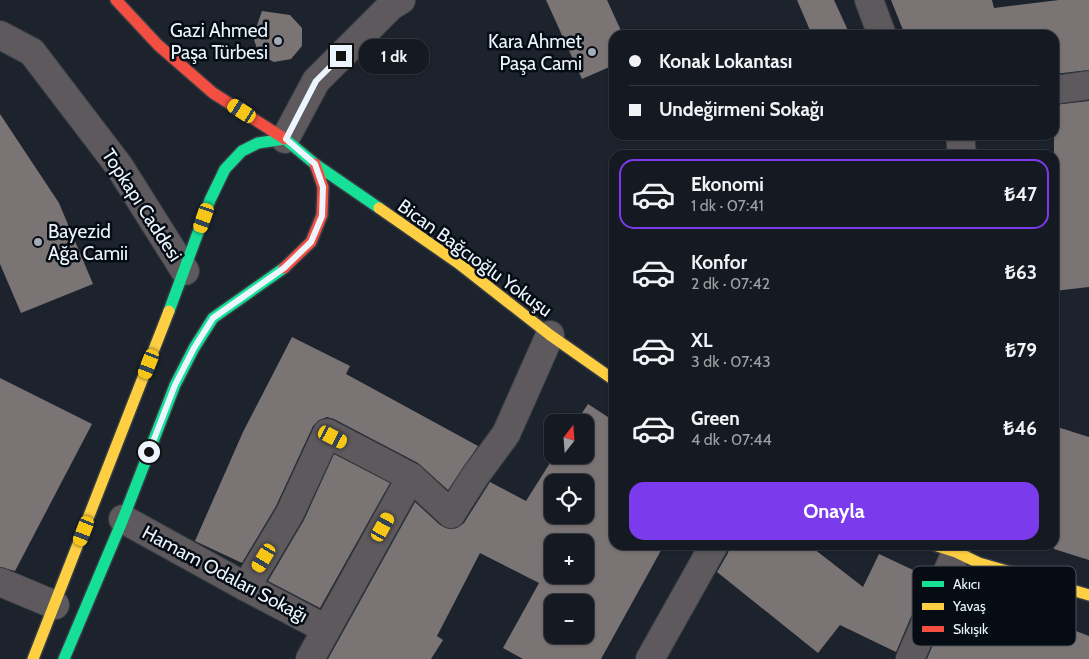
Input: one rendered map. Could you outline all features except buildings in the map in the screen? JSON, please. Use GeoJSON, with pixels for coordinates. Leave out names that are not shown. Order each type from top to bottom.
{"type":"FeatureCollection","features":[{"type":"Feature","properties":{"kind":"main road"},"geometry":{"type":"LineString","coordinates":[[116,0],[158,45],[213,92],[286,139]]}},
{"type":"Feature","properties":{"kind":"main road"},"geometry":{"type":"LineString","coordinates":[[185,271],[210,200],[225,169],[242,151],[258,143],[286,139]]}},
{"type":"Feature","properties":{"kind":"main road","name":"Bican Bağcıoğlu Yokuşu"},"geometry":{"type":"LineString","coordinates":[[286,139],[315,164],[458,263],[550,335],[609,376]]}},
{"type":"Feature","properties":{"kind":"main road"},"geometry":{"type":"LineString","coordinates":[[64,659],[123,519],[175,385],[194,348],[213,318],[284,268],[311,242],[322,216],[323,187],[315,164]]}},
{"type":"Feature","properties":{"kind":"main road","name":"Topkapı Caddesi"},"geometry":{"type":"LineString","coordinates":[[33,659],[185,271]]}},
{"type":"Feature","properties":{"kind":"main road"},"geometry":{"type":"LineString","coordinates":[[947,550],[989,566]]}},
{"type":"Feature","properties":{"kind":"main road"},"geometry":{"type":"LineString","coordinates":[[1076,591],[1089,595]]}},
{"type":"Feature","properties":{"kind":"street"},"geometry":{"type":"LineString","coordinates":[[286,139],[316,81],[391,6],[401,0]]}},
{"type":"Feature","properties":{"kind":"street"},"geometry":{"type":"LineString","coordinates":[[869,0],[880,30]]}},
{"type":"Feature","properties":{"kind":"street","name":"Topkapı Caddesi"},"geometry":{"type":"LineString","coordinates":[[0,35],[32,52],[119,166],[185,271]]}},
{"type":"Feature","properties":{"kind":"street"},"geometry":{"type":"LineString","coordinates":[[1059,89],[1089,85]]}},
{"type":"Feature","properties":{"kind":"street"},"geometry":{"type":"LineString","coordinates":[[246,587],[290,513],[327,433],[411,477],[451,514],[475,476],[506,434],[550,335]]}},
{"type":"Feature","properties":{"kind":"street","name":"Hamam Odaları Sokağı"},"geometry":{"type":"LineString","coordinates":[[310,659],[411,477]]}},
{"type":"Feature","properties":{"kind":"street","name":"Hamam Odaları Sokağı"},"geometry":{"type":"LineString","coordinates":[[123,519],[326,629]]}},
{"type":"Feature","properties":{"kind":"street"},"geometry":{"type":"LineString","coordinates":[[650,659],[711,550]]}},
{"type":"Feature","properties":{"kind":"street"},"geometry":{"type":"LineString","coordinates":[[940,566],[945,550]]}},
{"type":"Feature","properties":{"kind":"street"},"geometry":{"type":"LineString","coordinates":[[0,582],[55,605]]}},
{"type":"Feature","properties":{"kind":"street"},"geometry":{"type":"LineString","coordinates":[[910,659],[914,646]]}},
{"type":"Feature","properties":{"kind":"traffic: fast"},"geometry":{"type":"LineString","coordinates":[[169,311],[210,200],[225,169],[242,151],[258,143],[285,139],[315,164],[379,208]]}},
{"type":"Feature","properties":{"kind":"traffic: fast"},"geometry":{"type":"LineString","coordinates":[[64,659],[123,519],[175,385],[194,348],[213,318],[284,268]]}},
{"type":"Feature","properties":{"kind":"traffic: slow"},"geometry":{"type":"LineString","coordinates":[[379,208],[458,263],[550,335],[609,376]]}},
{"type":"Feature","properties":{"kind":"traffic: slow"},"geometry":{"type":"LineString","coordinates":[[33,659],[169,311]]}},
{"type":"Feature","properties":{"kind":"traffic: slow"},"geometry":{"type":"LineString","coordinates":[[950,550],[989,566]]}},
{"type":"Feature","properties":{"kind":"traffic: slow"},"geometry":{"type":"LineString","coordinates":[[1076,591],[1089,595]]}},
{"type":"Feature","properties":{"kind":"traffic: jam"},"geometry":{"type":"LineString","coordinates":[[116,0],[158,45],[213,93],[285,139]]}},
{"type":"Feature","properties":{"kind":"traffic: jam"},"geometry":{"type":"LineString","coordinates":[[284,268],[311,242],[322,215],[323,187],[315,164]]}},
{"type":"Feature","properties":{"kind":"place","name":"Gazi Ahmed Paşa Türbesi"},"geometry":{"type":"Point","coordinates":[278,41]}},
{"type":"Feature","properties":{"kind":"place","name":"Kara Ahmet Paşa Cami"},"geometry":{"type":"Point","coordinates":[592,52]}},
{"type":"Feature","properties":{"kind":"place","name":"Bayezid Ağa Camii"},"geometry":{"type":"Point","coordinates":[38,242]}},
{"type":"Feature","properties":{"kind":"route"},"geometry":{"type":"LineString","coordinates":[[149,452],[175,385],[194,348],[213,318],[284,268],[311,242],[322,216],[323,187],[315,164],[286,139],[316,81],[341,56]]}}]}
